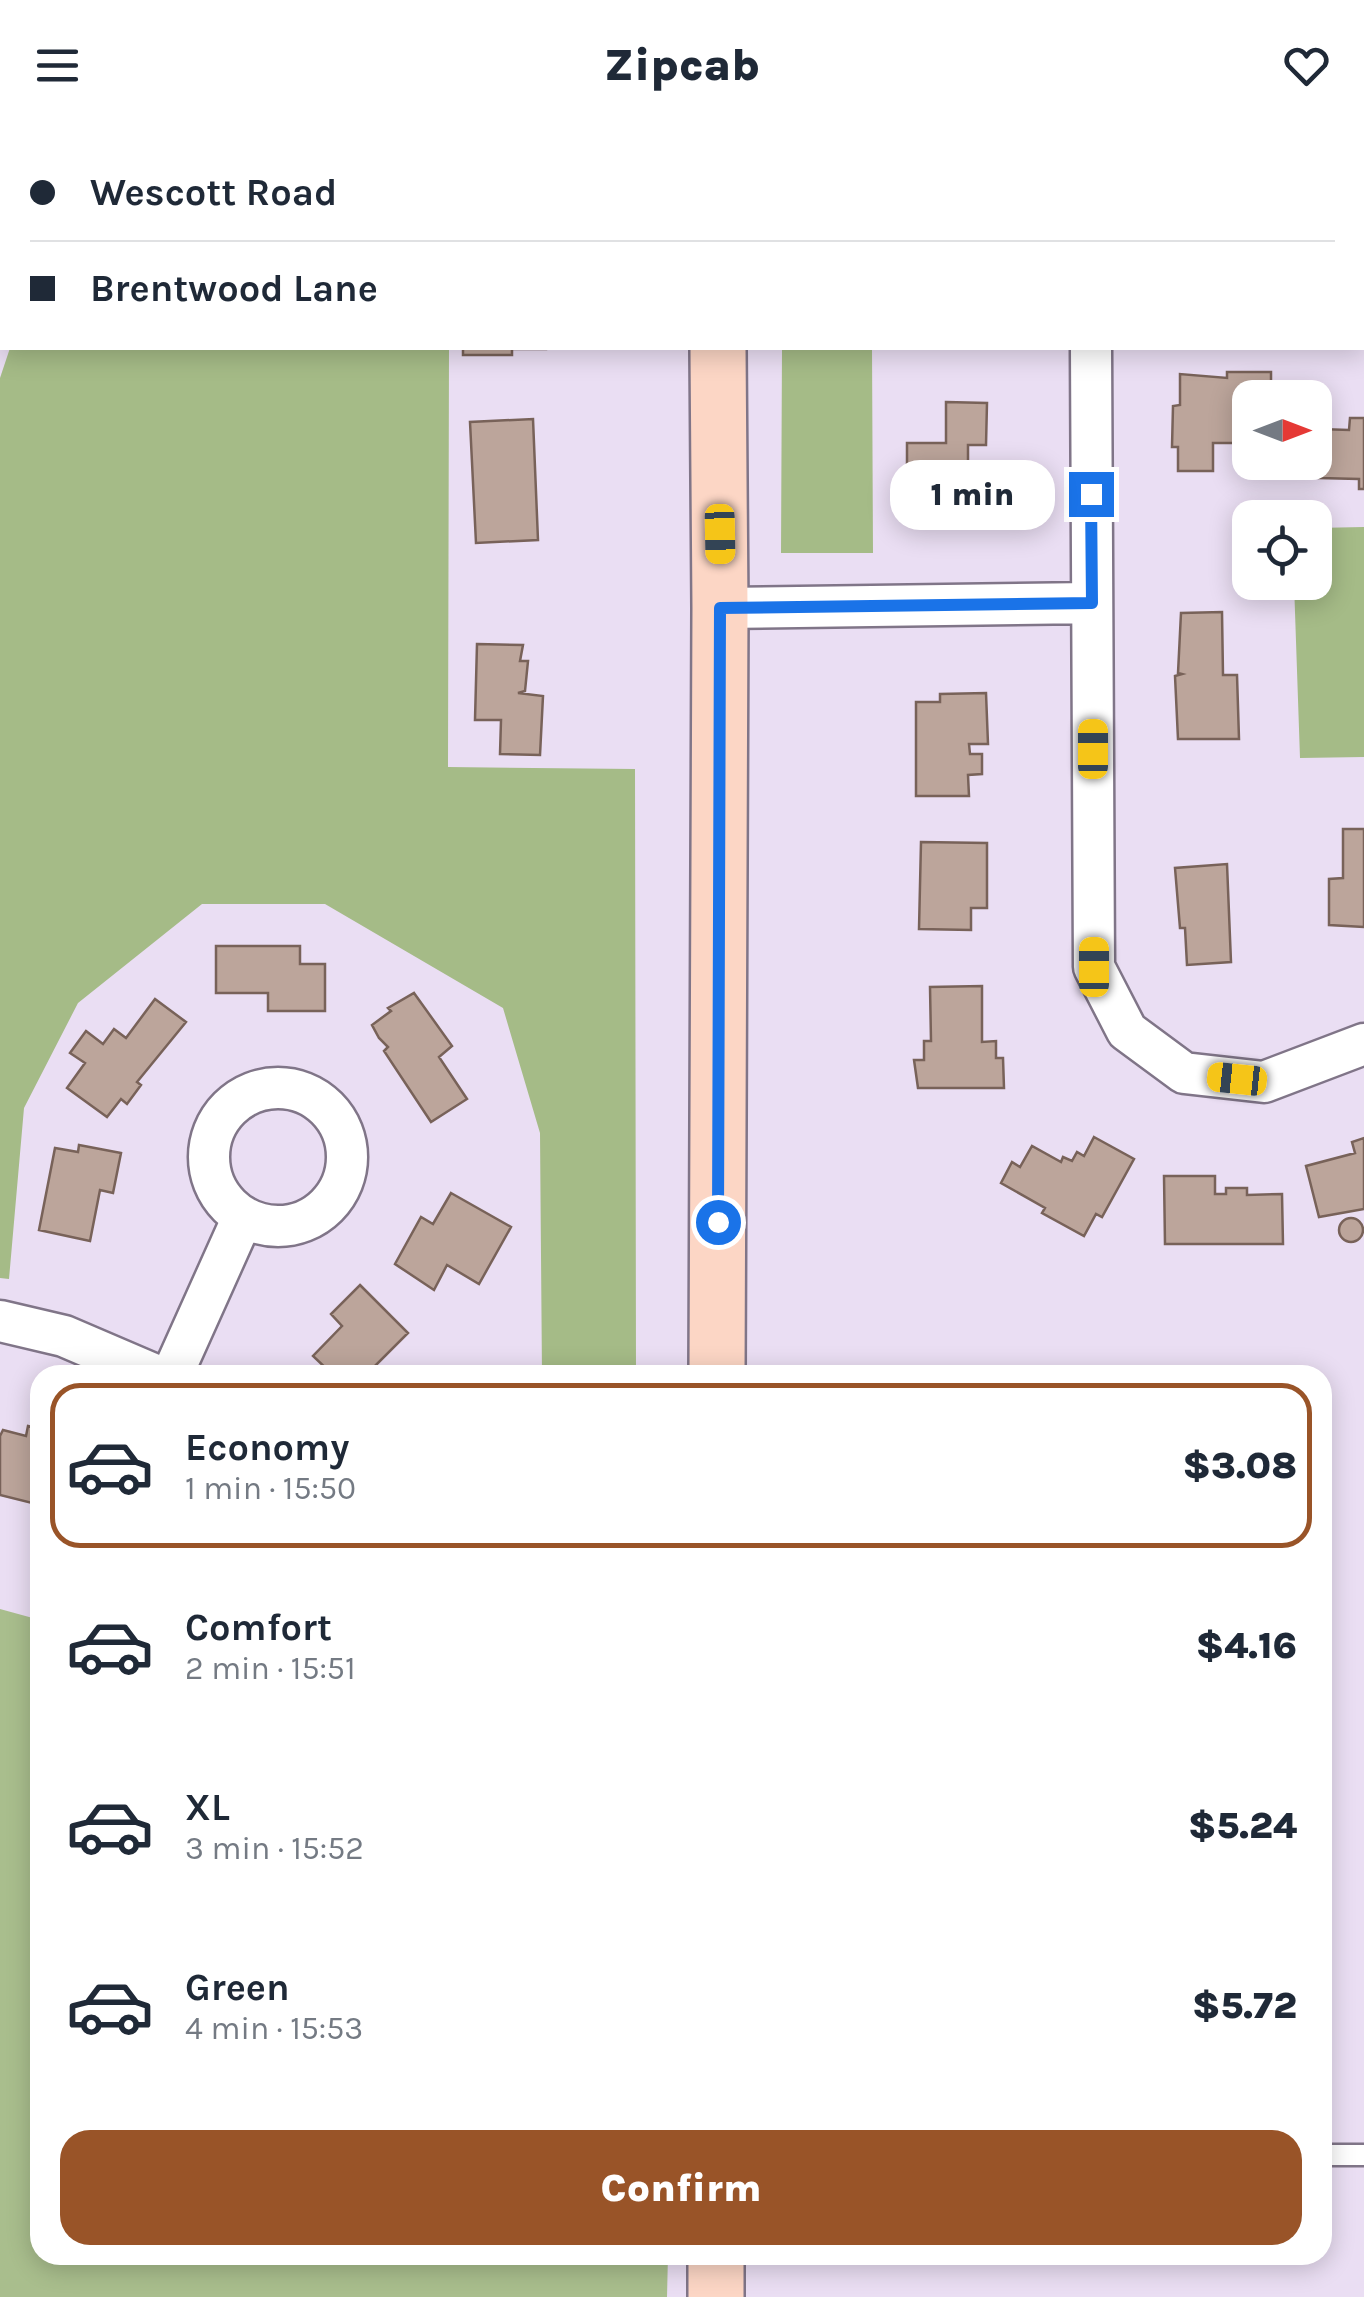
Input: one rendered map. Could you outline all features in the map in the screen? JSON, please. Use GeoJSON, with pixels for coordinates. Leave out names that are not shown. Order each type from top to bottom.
{"type":"FeatureCollection","features":[{"type":"Feature","properties":{"kind":"street"},"geometry":{"type":"LineString","coordinates":[[717,1365],[718,350]]}},
{"type":"Feature","properties":{"kind":"street"},"geometry":{"type":"LineString","coordinates":[[1091,350],[1094,967],[1127,1031],[1184,1074],[1264,1082],[1364,1044]]}},
{"type":"Feature","properties":{"kind":"street"},"geometry":{"type":"LineString","coordinates":[[720,608],[1092,603]]}},
{"type":"Feature","properties":{"kind":"street"},"geometry":{"type":"LineString","coordinates":[[176,1365],[243,1217]]}},
{"type":"Feature","properties":{"kind":"street"},"geometry":{"type":"LineString","coordinates":[[0,1321],[64,1336],[132,1365]]}},
{"type":"Feature","properties":{"kind":"street"},"geometry":{"type":"LineString","coordinates":[[716,2265],[716,2297]]}},
{"type":"Feature","properties":{"kind":"lane"},"geometry":{"type":"LineString","coordinates":[[1332,2155],[1364,2155]]}},
{"type":"Feature","properties":{"kind":"green space"},"geometry":{"type":"Polygon","coordinates":[[[9,350],[449,350],[448,767],[635,769],[636,1365],[542,1365],[540,1133],[503,1008],[325,904],[202,904],[78,1003],[24,1108],[9,1279],[0,1278],[0,378],[9,350]]]}},
{"type":"Feature","properties":{"kind":"green space"},"geometry":{"type":"Polygon","coordinates":[[[782,350],[872,350],[873,553],[781,553],[782,350]]]}},
{"type":"Feature","properties":{"kind":"green space"},"geometry":{"type":"Polygon","coordinates":[[[1364,527],[1364,757],[1300,758],[1295,600],[1332,600],[1332,528],[1364,527]]]}},
{"type":"Feature","properties":{"kind":"green space"},"geometry":{"type":"Polygon","coordinates":[[[0,1609],[30,1617],[30,2265],[668,2265],[667,2297],[0,2297],[0,1609]]]}},
{"type":"Feature","properties":{"kind":"building"},"geometry":{"type":"Polygon","coordinates":[[[463,350],[512,350],[512,355],[463,355],[463,350]]]}},
{"type":"Feature","properties":{"kind":"building"},"geometry":{"type":"Polygon","coordinates":[[[1227,372],[1271,372],[1271,380],[1232,380],[1232,443],[1213,443],[1213,471],[1178,471],[1178,447],[1172,447],[1173,406],[1180,405],[1180,374],[1227,378],[1227,372]]]}},
{"type":"Feature","properties":{"kind":"building"},"geometry":{"type":"Polygon","coordinates":[[[946,402],[987,403],[986,445],[968,445],[968,502],[919,502],[919,471],[907,471],[907,443],[946,443],[946,402]]]}},
{"type":"Feature","properties":{"kind":"building"},"geometry":{"type":"Polygon","coordinates":[[[1350,418],[1364,418],[1364,489],[1359,489],[1359,479],[1332,478],[1332,429],[1349,430],[1350,418]]]}},
{"type":"Feature","properties":{"kind":"building"},"geometry":{"type":"Polygon","coordinates":[[[533,419],[538,540],[476,543],[470,422],[533,419]]]}},
{"type":"Feature","properties":{"kind":"building"},"geometry":{"type":"Polygon","coordinates":[[[1222,612],[1223,675],[1237,675],[1239,739],[1178,739],[1175,676],[1182,674],[1178,673],[1181,613],[1222,612]]]}},
{"type":"Feature","properties":{"kind":"building"},"geometry":{"type":"Polygon","coordinates":[[[477,644],[523,645],[520,661],[528,661],[525,691],[518,693],[543,696],[540,755],[500,754],[501,720],[475,720],[477,644]]]}},
{"type":"Feature","properties":{"kind":"building"},"geometry":{"type":"Polygon","coordinates":[[[986,693],[988,744],[969,744],[970,754],[982,754],[982,774],[968,775],[969,796],[916,796],[916,702],[940,702],[940,694],[986,693]]]}},
{"type":"Feature","properties":{"kind":"building"},"geometry":{"type":"Polygon","coordinates":[[[1343,829],[1364,829],[1364,927],[1329,925],[1329,879],[1343,878],[1343,829]]]}},
{"type":"Feature","properties":{"kind":"building"},"geometry":{"type":"Polygon","coordinates":[[[921,842],[987,843],[987,908],[971,908],[971,930],[919,929],[921,842]]]}},
{"type":"Feature","properties":{"kind":"building"},"geometry":{"type":"Polygon","coordinates":[[[1227,864],[1231,962],[1187,965],[1175,868],[1227,864]]]}},
{"type":"Feature","properties":{"kind":"building"},"geometry":{"type":"Polygon","coordinates":[[[216,946],[300,946],[300,964],[325,964],[325,1011],[268,1011],[268,993],[216,993],[216,946]]]}},
{"type":"Feature","properties":{"kind":"building"},"geometry":{"type":"Polygon","coordinates":[[[982,986],[982,1042],[996,1041],[996,1058],[1003,1058],[1004,1088],[918,1088],[914,1060],[924,1060],[924,1041],[931,1041],[930,987],[982,986]]]}},
{"type":"Feature","properties":{"kind":"building"},"geometry":{"type":"Polygon","coordinates":[[[414,993],[452,1046],[439,1057],[467,1099],[431,1122],[384,1051],[388,1047],[372,1025],[391,1011],[388,1008],[414,993]]]}},
{"type":"Feature","properties":{"kind":"building"},"geometry":{"type":"Polygon","coordinates":[[[155,999],[186,1022],[137,1082],[141,1085],[127,1104],[121,1099],[107,1117],[67,1088],[85,1063],[70,1053],[86,1031],[103,1044],[114,1029],[126,1038],[155,999]]]}},
{"type":"Feature","properties":{"kind":"building"},"geometry":{"type":"Polygon","coordinates":[[[1094,1137],[1134,1159],[1102,1217],[1096,1214],[1084,1236],[1042,1213],[1045,1208],[1001,1183],[1012,1162],[1020,1167],[1032,1146],[1061,1162],[1063,1157],[1072,1161],[1077,1152],[1084,1156],[1094,1137]]]}},
{"type":"Feature","properties":{"kind":"building"},"geometry":{"type":"Polygon","coordinates":[[[1364,1138],[1364,1209],[1319,1217],[1306,1166],[1355,1153],[1352,1142],[1364,1138]]]}},
{"type":"Feature","properties":{"kind":"building"},"geometry":{"type":"Polygon","coordinates":[[[79,1145],[121,1153],[113,1193],[100,1190],[90,1241],[39,1230],[55,1148],[78,1152],[79,1145]]]}},
{"type":"Feature","properties":{"kind":"building"},"geometry":{"type":"Polygon","coordinates":[[[1164,1176],[1215,1176],[1215,1194],[1226,1194],[1226,1188],[1247,1188],[1247,1195],[1282,1194],[1283,1244],[1165,1244],[1164,1176]]]}},
{"type":"Feature","properties":{"kind":"building"},"geometry":{"type":"Polygon","coordinates":[[[451,1193],[511,1227],[479,1284],[447,1265],[434,1290],[395,1264],[421,1217],[433,1224],[451,1193]]]}},
{"type":"Feature","properties":{"kind":"building"},"geometry":{"type":"Polygon","coordinates":[[[1351,1218],[1363,1230],[1351,1242],[1339,1230],[1351,1218]]]}},
{"type":"Feature","properties":{"kind":"building"},"geometry":{"type":"Polygon","coordinates":[[[360,1285],[408,1333],[376,1365],[322,1365],[313,1356],[342,1326],[331,1314],[360,1285]]]}},
{"type":"Feature","properties":{"kind":"building"},"geometry":{"type":"Polygon","coordinates":[[[30,1426],[30,1502],[0,1495],[0,1436],[3,1430],[26,1436],[30,1426]]]}},
{"type":"Feature","properties":{"kind":"route"},"geometry":{"type":"LineString","coordinates":[[718,1222],[720,608],[1092,603],[1091,494]]}}]}
